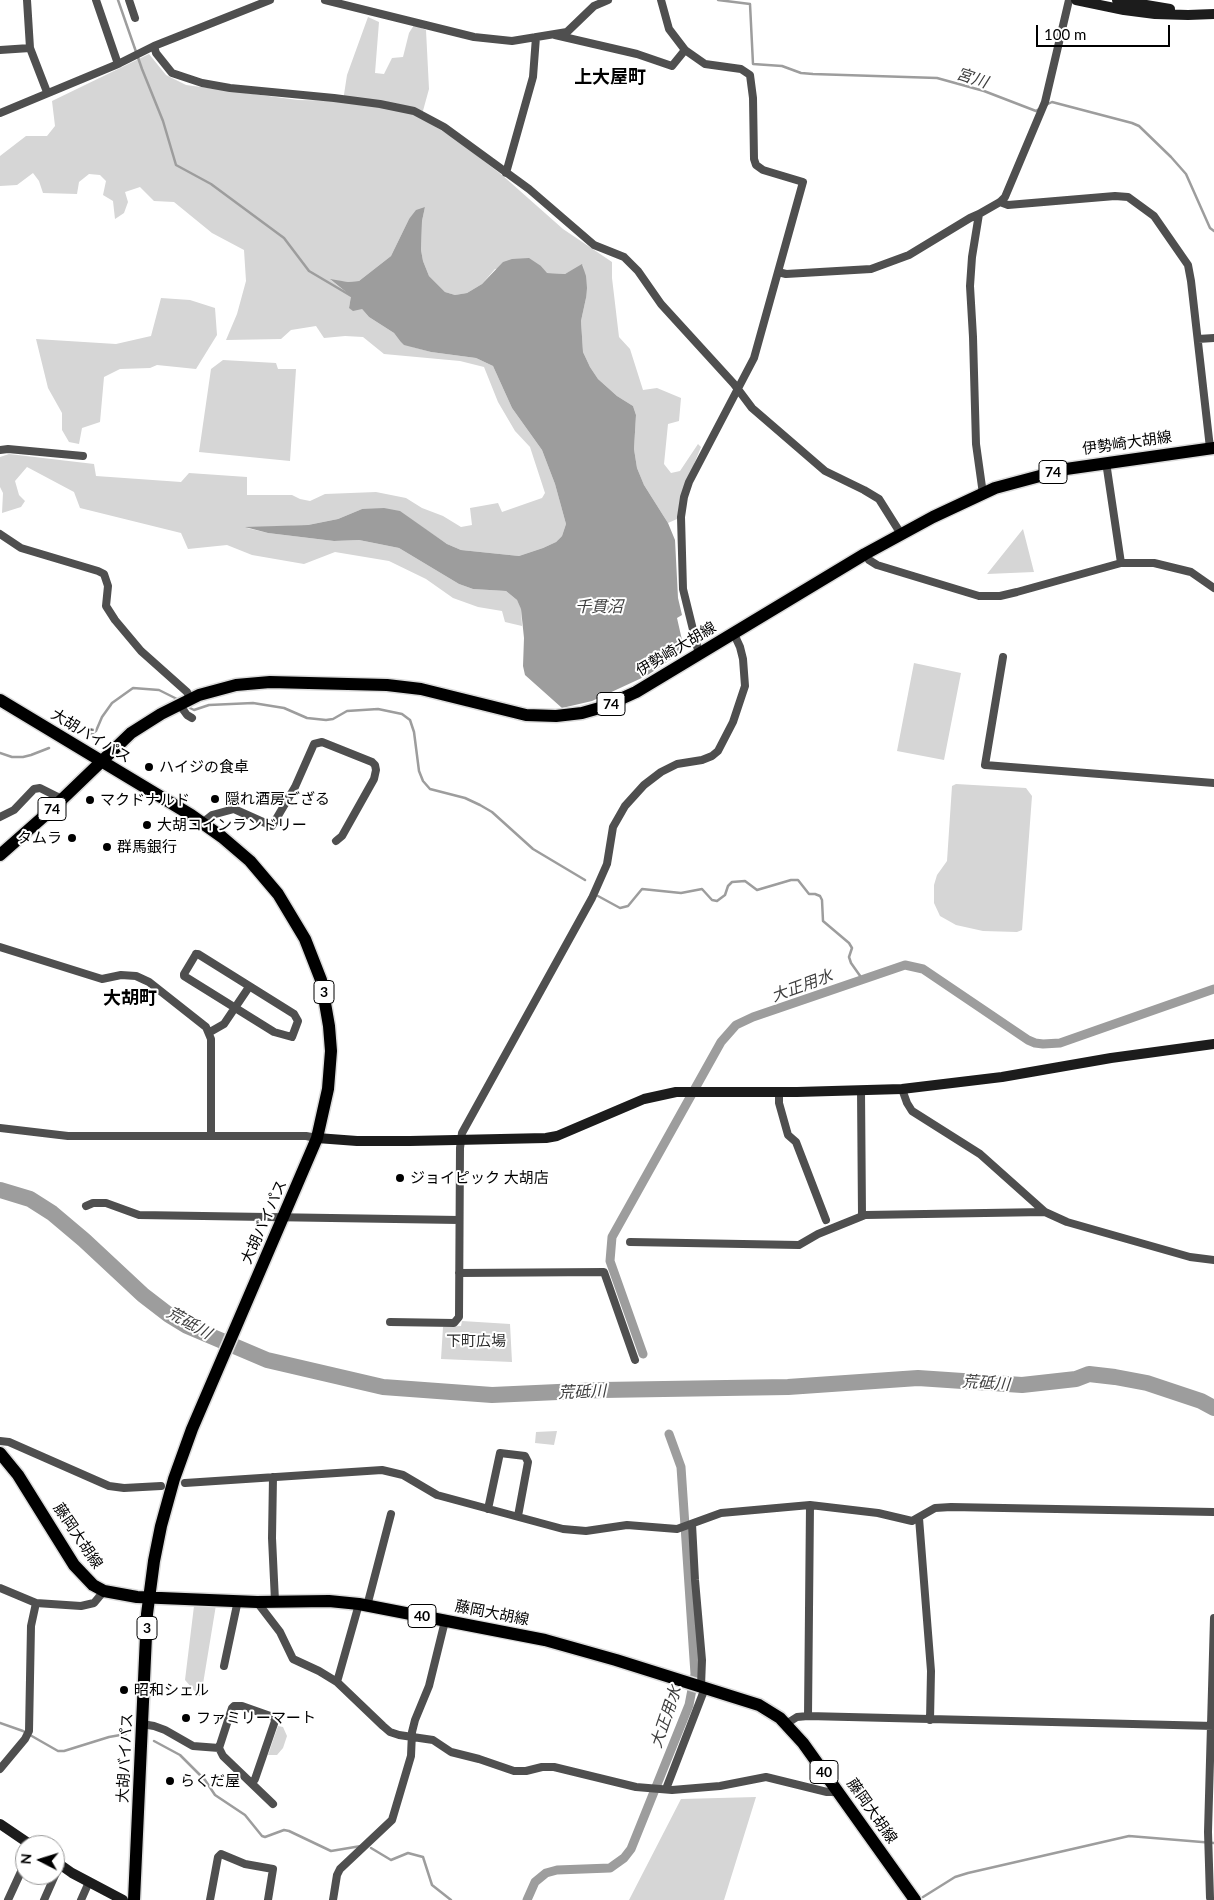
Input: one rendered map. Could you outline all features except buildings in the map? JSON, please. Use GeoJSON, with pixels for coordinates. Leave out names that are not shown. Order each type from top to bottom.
{"type":"FeatureCollection","features":[{"type":"Feature","properties":{"kind":"main road","name":"伊勢崎大胡線"},"geometry":{"type":"LineString","coordinates":[[0,855],[138,728],[184,701],[218,689],[264,682],[387,685],[421,689],[526,715],[566,716],[593,710],[624,698],[901,534],[995,488],[1042,474],[1106,462],[1212,448]]}},
{"type":"Feature","properties":{"kind":"main road","name":"大胡バイパス"},"geometry":{"type":"LineString","coordinates":[[0,700],[202,823],[243,854],[269,882],[298,924],[312,955],[325,998],[330,1045],[328,1089],[317,1138],[189,1436],[174,1479],[158,1541],[149,1597],[134,1900]]}},
{"type":"Feature","properties":{"kind":"main road","name":"藤岡大胡線"},"geometry":{"type":"LineString","coordinates":[[0,1453],[18,1475],[74,1565],[93,1586],[104,1591],[149,1597],[258,1602],[330,1601],[363,1605],[544,1640],[759,1705],[786,1724],[839,1792],[915,1900]]}},
{"type":"Feature","properties":{"kind":"street"},"geometry":{"type":"LineString","coordinates":[[27,0],[30,48],[47,92]]}},
{"type":"Feature","properties":{"kind":"street"},"geometry":{"type":"LineString","coordinates":[[96,0],[118,64]]}},
{"type":"Feature","properties":{"kind":"street"},"geometry":{"type":"LineString","coordinates":[[129,0],[135,18]]}},
{"type":"Feature","properties":{"kind":"street"},"geometry":{"type":"LineString","coordinates":[[0,112],[118,64],[154,46],[270,0]]}},
{"type":"Feature","properties":{"kind":"street"},"geometry":{"type":"LineString","coordinates":[[325,0],[474,37],[512,41],[566,32],[594,6],[608,0]]}},
{"type":"Feature","properties":{"kind":"street"},"geometry":{"type":"LineString","coordinates":[[662,0],[669,29],[685,50],[705,64],[741,69],[747,72],[752,81],[753,90],[754,159],[756,165],[762,170],[802,182],[754,358],[689,482],[682,505],[683,589],[699,654]]}},
{"type":"Feature","properties":{"kind":"street"},"geometry":{"type":"LineString","coordinates":[[778,272],[786,274],[871,269],[909,255],[1000,202],[1005,197],[1045,102],[1069,0]]}},
{"type":"Feature","properties":{"kind":"street"},"geometry":{"type":"LineString","coordinates":[[1076,0],[1155,14],[1210,14]]}},
{"type":"Feature","properties":{"kind":"street"},"geometry":{"type":"LineString","coordinates":[[1117,0],[1210,14]]}},
{"type":"Feature","properties":{"kind":"street"},"geometry":{"type":"LineString","coordinates":[[550,34],[637,54],[672,66],[685,50]]}},
{"type":"Feature","properties":{"kind":"street"},"geometry":{"type":"LineString","coordinates":[[506,173],[533,77],[536,37]]}},
{"type":"Feature","properties":{"kind":"street"},"geometry":{"type":"LineString","coordinates":[[154,46],[156,53],[172,72],[202,83],[230,88],[334,98],[414,111],[444,127],[506,173],[594,245],[624,257],[638,272],[661,304],[752,408],[825,471],[864,490],[881,502],[901,534]]}},
{"type":"Feature","properties":{"kind":"street"},"geometry":{"type":"LineString","coordinates":[[0,50],[30,48]]}},
{"type":"Feature","properties":{"kind":"street"},"geometry":{"type":"LineString","coordinates":[[1000,202],[1008,204],[1116,196],[1128,197],[1143,206],[1154,216],[1188,265],[1212,448]]}},
{"type":"Feature","properties":{"kind":"street"},"geometry":{"type":"LineString","coordinates":[[979,214],[972,257],[970,286],[976,444],[983,494]]}},
{"type":"Feature","properties":{"kind":"street"},"geometry":{"type":"LineString","coordinates":[[1198,339],[1214,338]]}},
{"type":"Feature","properties":{"kind":"street"},"geometry":{"type":"LineString","coordinates":[[0,450],[8,449],[83,456]]}},
{"type":"Feature","properties":{"kind":"street"},"geometry":{"type":"LineString","coordinates":[[1106,462],[1121,563]]}},
{"type":"Feature","properties":{"kind":"street"},"geometry":{"type":"LineString","coordinates":[[0,534],[21,548],[104,574],[108,586],[106,606],[141,651],[186,692],[184,701],[187,715],[192,718]]}},
{"type":"Feature","properties":{"kind":"street"},"geometry":{"type":"LineString","coordinates":[[865,554],[869,560],[877,565],[979,596],[1000,596],[1121,563],[1154,563],[1192,572],[1214,588]]}},
{"type":"Feature","properties":{"kind":"street"},"geometry":{"type":"LineString","coordinates":[[390,1322],[454,1323],[458,1317],[458,1220],[461,1140],[465,1128],[592,898],[607,864],[611,834],[616,820],[636,793],[661,772],[677,764],[702,760],[718,751],[733,722],[745,686],[743,659],[734,634]]}},
{"type":"Feature","properties":{"kind":"street"},"geometry":{"type":"LineString","coordinates":[[1003,657],[985,765],[1214,783]]}},
{"type":"Feature","properties":{"kind":"street"},"geometry":{"type":"LineString","coordinates":[[202,823],[212,815],[234,809],[272,826],[295,787],[314,744],[322,742],[372,762],[376,770],[374,779],[342,836],[336,840]]}},
{"type":"Feature","properties":{"kind":"street"},"geometry":{"type":"LineString","coordinates":[[0,817],[14,810],[34,789],[40,788],[62,799]]}},
{"type":"Feature","properties":{"kind":"street"},"geometry":{"type":"LineString","coordinates":[[0,947],[102,979],[121,975],[136,976],[149,982],[206,1027],[210,1032],[211,1039],[211,1136]]}},
{"type":"Feature","properties":{"kind":"street"},"geometry":{"type":"LineString","coordinates":[[196,954],[249,986],[297,1017],[298,1021],[292,1037],[274,1032],[184,976],[184,974],[196,954]]}},
{"type":"Feature","properties":{"kind":"street"},"geometry":{"type":"LineString","coordinates":[[210,1032],[224,1024],[249,986]]}},
{"type":"Feature","properties":{"kind":"street"},"geometry":{"type":"LineString","coordinates":[[0,1128],[68,1136],[306,1136],[357,1141],[546,1138],[557,1136],[644,1099],[686,1091],[778,1092],[902,1089],[1002,1077],[1112,1058],[1214,1044]]}},
{"type":"Feature","properties":{"kind":"street"},"geometry":{"type":"LineString","coordinates":[[902,1089],[907,1103],[912,1110],[980,1154],[1045,1212],[1067,1222],[1190,1257],[1214,1260]]}},
{"type":"Feature","properties":{"kind":"street"},"geometry":{"type":"LineString","coordinates":[[861,1090],[862,1216]]}},
{"type":"Feature","properties":{"kind":"street"},"geometry":{"type":"LineString","coordinates":[[778,1092],[779,1103],[788,1135],[796,1142],[826,1220]]}},
{"type":"Feature","properties":{"kind":"street"},"geometry":{"type":"LineString","coordinates":[[86,1206],[93,1202],[106,1203],[139,1215],[458,1220]]}},
{"type":"Feature","properties":{"kind":"street"},"geometry":{"type":"LineString","coordinates":[[630,1242],[799,1245],[818,1234],[862,1216],[1045,1212]]}},
{"type":"Feature","properties":{"kind":"street"},"geometry":{"type":"LineString","coordinates":[[459,1273],[604,1272],[635,1360]]}},
{"type":"Feature","properties":{"kind":"street"},"geometry":{"type":"LineString","coordinates":[[0,1441],[9,1442],[109,1486],[124,1488],[161,1486]]}},
{"type":"Feature","properties":{"kind":"street"},"geometry":{"type":"LineString","coordinates":[[488,1509],[500,1453],[525,1456],[528,1462],[518,1516]]}},
{"type":"Feature","properties":{"kind":"street"},"geometry":{"type":"LineString","coordinates":[[185,1484],[382,1470],[403,1475],[437,1496],[576,1531],[627,1525],[677,1529],[722,1512],[810,1505],[878,1513],[912,1521],[936,1508],[951,1507],[1214,1512]]}},
{"type":"Feature","properties":{"kind":"street"},"geometry":{"type":"LineString","coordinates":[[273,1477],[272,1538],[275,1601]]}},
{"type":"Feature","properties":{"kind":"street"},"geometry":{"type":"LineString","coordinates":[[808,1716],[810,1505]]}},
{"type":"Feature","properties":{"kind":"street"},"geometry":{"type":"LineString","coordinates":[[336,1682],[363,1605],[391,1514]]}},
{"type":"Feature","properties":{"kind":"street"},"geometry":{"type":"LineString","coordinates":[[919,1518],[931,1671],[930,1720]]}},
{"type":"Feature","properties":{"kind":"street"},"geometry":{"type":"LineString","coordinates":[[664,1789],[698,1686],[702,1660],[691,1525]]}},
{"type":"Feature","properties":{"kind":"street"},"geometry":{"type":"LineString","coordinates":[[0,1588],[36,1602],[87,1606],[99,1598],[104,1591]]}},
{"type":"Feature","properties":{"kind":"street"},"geometry":{"type":"LineString","coordinates":[[224,1666],[238,1600]]}},
{"type":"Feature","properties":{"kind":"street"},"geometry":{"type":"LineString","coordinates":[[0,1769],[25,1739],[29,1730],[31,1626],[36,1602]]}},
{"type":"Feature","properties":{"kind":"street"},"geometry":{"type":"LineString","coordinates":[[258,1602],[280,1632],[293,1659],[319,1671],[336,1682],[390,1732],[412,1738],[433,1740],[451,1752],[514,1771],[554,1767],[624,1786],[664,1789],[720,1786],[766,1777],[827,1792],[839,1792]]}},
{"type":"Feature","properties":{"kind":"street"},"geometry":{"type":"LineString","coordinates":[[1211,1900],[1208,1832],[1213,1726],[1214,1618]]}},
{"type":"Feature","properties":{"kind":"street"},"geometry":{"type":"LineString","coordinates":[[334,1900],[337,1875],[340,1869],[392,1820],[411,1756],[415,1720],[429,1686],[445,1621]]}},
{"type":"Feature","properties":{"kind":"street"},"geometry":{"type":"LineString","coordinates":[[218,1748],[234,1706],[242,1706],[276,1718],[252,1783]]}},
{"type":"Feature","properties":{"kind":"street"},"geometry":{"type":"LineString","coordinates":[[786,1724],[797,1717],[808,1716],[1213,1726]]}},
{"type":"Feature","properties":{"kind":"street"},"geometry":{"type":"LineString","coordinates":[[142,1724],[165,1730],[193,1746],[218,1748]]}},
{"type":"Feature","properties":{"kind":"street"},"geometry":{"type":"LineString","coordinates":[[218,1748],[223,1756],[273,1804]]}},
{"type":"Feature","properties":{"kind":"street"},"geometry":{"type":"LineString","coordinates":[[0,1824],[16,1835]]}},
{"type":"Feature","properties":{"kind":"street"},"geometry":{"type":"LineString","coordinates":[[210,1900],[218,1858],[221,1854],[245,1864],[273,1869],[268,1900]]}},
{"type":"Feature","properties":{"kind":"street"},"geometry":{"type":"LineString","coordinates":[[65,1867],[122,1900]]}},
{"type":"Feature","properties":{"kind":"street"},"geometry":{"type":"LineString","coordinates":[[81,1900],[90,1882]]}},
{"type":"Feature","properties":{"kind":"street"},"geometry":{"type":"LineString","coordinates":[[8,1900],[15,1885]]}},
{"type":"Feature","properties":{"kind":"street"},"geometry":{"type":"LineString","coordinates":[[44,1900],[50,1885]]}},
{"type":"Feature","properties":{"kind":"green space"},"geometry":{"type":"Polygon","coordinates":[[[368,17],[379,22],[375,73],[384,74],[392,58],[403,57],[409,33],[414,25],[426,30],[429,89],[421,118],[454,138],[502,175],[563,229],[612,262],[619,337],[630,349],[643,390],[657,388],[681,398],[679,421],[668,424],[664,464],[671,473],[680,471],[698,444],[701,447],[692,469],[677,519],[668,523],[644,485],[637,468],[634,449],[636,415],[633,406],[617,396],[598,379],[583,352],[581,321],[586,298],[583,265],[565,274],[546,273],[541,266],[495,269],[482,284],[467,293],[455,295],[445,292],[429,276],[423,261],[421,250],[422,221],[425,207],[409,219],[391,256],[359,281],[331,280],[351,296],[349,308],[362,309],[369,317],[394,333],[400,341],[431,352],[476,358],[493,366],[512,408],[542,450],[555,484],[566,524],[562,536],[556,542],[519,556],[461,550],[447,544],[400,512],[362,509],[338,519],[308,525],[247,528],[268,533],[334,541],[359,540],[399,548],[459,584],[473,589],[506,591],[517,600],[521,608],[522,626],[505,622],[502,611],[478,607],[453,598],[426,579],[389,561],[335,552],[304,564],[252,555],[227,545],[188,549],[181,533],[80,508],[74,492],[27,467],[15,481],[19,495],[25,501],[21,507],[2,513],[3,493],[0,487],[0,457],[9,454],[94,464],[96,476],[181,482],[189,473],[247,477],[247,495],[292,495],[310,501],[325,494],[376,492],[406,498],[461,527],[472,525],[470,508],[498,503],[502,512],[542,498],[545,493],[530,447],[515,431],[498,402],[484,367],[460,361],[384,354],[363,337],[324,338],[316,326],[291,330],[281,339],[226,340],[237,314],[246,281],[244,250],[212,233],[174,202],[154,201],[140,187],[125,192],[128,202],[124,213],[115,219],[113,201],[103,195],[106,181],[100,175],[89,174],[79,182],[77,194],[43,193],[39,181],[33,173],[17,185],[0,186],[0,156],[26,136],[47,136],[55,126],[52,101],[149,54],[166,75],[186,85],[298,100],[343,101],[347,75],[368,17]]]}},
{"type":"Feature","properties":{"kind":"green space"},"geometry":{"type":"Polygon","coordinates":[[[161,298],[190,300],[215,308],[217,335],[196,369],[157,365],[150,368],[120,369],[104,377],[100,422],[82,428],[79,444],[69,442],[62,430],[62,413],[48,388],[36,339],[116,344],[151,336],[161,298]]]}},
{"type":"Feature","properties":{"kind":"green space"},"geometry":{"type":"Polygon","coordinates":[[[223,360],[276,363],[278,369],[296,369],[290,461],[199,452],[211,369],[223,360]]]}},
{"type":"Feature","properties":{"kind":"green space"},"geometry":{"type":"Polygon","coordinates":[[[1023,529],[1034,572],[987,574],[1023,529]]]}},
{"type":"Feature","properties":{"kind":"green space"},"geometry":{"type":"Polygon","coordinates":[[[914,663],[961,673],[944,760],[897,751],[914,663]]]}},
{"type":"Feature","properties":{"kind":"green space"},"geometry":{"type":"Polygon","coordinates":[[[956,784],[1026,788],[1032,796],[1022,930],[1017,932],[983,931],[956,925],[940,916],[934,903],[934,885],[937,875],[947,861],[952,786],[956,784]]]}},
{"type":"Feature","properties":{"kind":"green space","name":"下町広場"},"geometry":{"type":"Polygon","coordinates":[[[462,1321],[510,1324],[512,1362],[441,1359],[443,1327],[461,1326],[462,1321]]]}},
{"type":"Feature","properties":{"kind":"green space"},"geometry":{"type":"Polygon","coordinates":[[[557,1431],[554,1445],[535,1443],[536,1432],[557,1431]]]}},
{"type":"Feature","properties":{"kind":"green space"},"geometry":{"type":"Polygon","coordinates":[[[216,1605],[201,1696],[199,1696],[185,1680],[194,1606],[216,1605]]]}},
{"type":"Feature","properties":{"kind":"green space"},"geometry":{"type":"Polygon","coordinates":[[[278,1726],[283,1727],[287,1736],[283,1748],[277,1755],[268,1755],[278,1726]]]}},
{"type":"Feature","properties":{"kind":"green space"},"geometry":{"type":"Polygon","coordinates":[[[756,1797],[724,1900],[629,1900],[681,1799],[756,1797]]]}},
{"type":"Feature","properties":{"kind":"water","name":"千貫沼"},"geometry":{"type":"Polygon","coordinates":[[[425,207],[422,221],[421,250],[423,261],[429,276],[445,292],[455,295],[467,293],[482,284],[503,262],[512,259],[529,258],[541,266],[547,273],[565,274],[582,264],[587,288],[581,321],[583,352],[598,379],[617,396],[633,406],[636,415],[634,449],[637,468],[644,485],[668,523],[675,540],[678,598],[682,615],[677,618],[682,640],[678,654],[657,669],[592,701],[562,708],[525,675],[521,609],[517,600],[506,591],[473,589],[459,584],[399,548],[359,540],[334,541],[268,533],[245,527],[308,525],[338,519],[362,509],[384,508],[400,511],[447,544],[461,550],[519,556],[556,542],[562,536],[566,524],[555,484],[542,450],[512,408],[493,366],[476,358],[431,352],[404,345],[394,333],[369,317],[362,309],[353,311],[349,308],[351,296],[330,279],[348,282],[359,281],[391,256],[409,219],[416,210],[425,207]]]}},
{"type":"Feature","properties":{"kind":"waterway"},"geometry":{"type":"LineString","coordinates":[[118,0],[142,69],[163,121],[176,165],[211,184],[284,238],[309,271],[353,297]]}},
{"type":"Feature","properties":{"kind":"waterway","name":"宮川"},"geometry":{"type":"LineString","coordinates":[[718,0],[750,4],[753,64],[782,66],[801,73],[813,74],[937,78],[984,91],[1036,111],[1039,109]]}},
{"type":"Feature","properties":{"kind":"waterway","name":"宮川"},"geometry":{"type":"LineString","coordinates":[[1046,105],[1052,102],[1139,126],[1186,174],[1210,228],[1214,231]]}},
{"type":"Feature","properties":{"kind":"waterway"},"geometry":{"type":"LineString","coordinates":[[91,734],[96,731],[102,717],[112,703],[133,688],[159,690],[177,699]]}},
{"type":"Feature","properties":{"kind":"waterway"},"geometry":{"type":"LineString","coordinates":[[190,708],[194,710],[209,705],[253,703],[284,708],[307,718],[326,720],[333,719],[347,711],[378,709],[402,714],[410,720],[414,732],[419,771],[423,781],[430,789],[465,798],[492,812],[533,849],[585,880]]}},
{"type":"Feature","properties":{"kind":"waterway"},"geometry":{"type":"LineString","coordinates":[[0,753],[12,757],[23,757],[49,748]]}},
{"type":"Feature","properties":{"kind":"waterway"},"geometry":{"type":"LineString","coordinates":[[598,896],[620,908],[628,906],[642,889],[681,893],[702,889],[712,900],[717,901],[725,895],[728,886],[732,882],[745,881],[757,890],[791,880],[798,880],[809,894],[820,896],[822,900],[823,921],[849,943],[852,948],[849,957],[851,963],[863,980]]}},
{"type":"Feature","properties":{"kind":"waterway","name":"大正用水"},"geometry":{"type":"LineString","coordinates":[[643,1354],[610,1261],[612,1237],[721,1042],[736,1025],[753,1017],[905,965],[923,969],[1028,1040],[1043,1044],[1060,1043],[1214,989]]}},
{"type":"Feature","properties":{"kind":"waterway","name":"荒砥川"},"geometry":{"type":"LineString","coordinates":[[0,1190],[30,1199],[52,1213],[143,1295],[187,1326],[267,1360],[383,1387],[492,1395],[602,1390],[788,1387],[918,1378],[1022,1385],[1076,1379],[1089,1374],[1147,1383],[1201,1401],[1214,1408]]}},
{"type":"Feature","properties":{"kind":"waterway","name":"大正用水"},"geometry":{"type":"LineString","coordinates":[[527,1900],[535,1882],[546,1873],[557,1870],[610,1868],[624,1858],[631,1849],[689,1705],[695,1674],[681,1467],[669,1434]]}},
{"type":"Feature","properties":{"kind":"waterway"},"geometry":{"type":"LineString","coordinates":[[0,1723],[23,1731],[58,1751],[126,1734]]}},
{"type":"Feature","properties":{"kind":"waterway"},"geometry":{"type":"LineString","coordinates":[[154,1741],[180,1755],[205,1780],[215,1795],[245,1815],[262,1836],[265,1837],[284,1830],[331,1851],[361,1846]]}},
{"type":"Feature","properties":{"kind":"waterway"},"geometry":{"type":"LineString","coordinates":[[923,1897],[955,1877],[968,1873],[1129,1836],[1214,1843]]}},
{"type":"Feature","properties":{"kind":"waterway"},"geometry":{"type":"LineString","coordinates":[[371,1848],[391,1860],[408,1853],[423,1857],[432,1885],[451,1900]]}},
{"type":"Feature","properties":{"kind":"place","name":"ハイジの食卓"},"geometry":{"type":"Point","coordinates":[149,767]}},
{"type":"Feature","properties":{"kind":"place","name":"隠れ酒房ござる"},"geometry":{"type":"Point","coordinates":[215,799]}},
{"type":"Feature","properties":{"kind":"place","name":"マクドナルド"},"geometry":{"type":"Point","coordinates":[90,800]}},
{"type":"Feature","properties":{"kind":"place","name":"大胡コインランドリー"},"geometry":{"type":"Point","coordinates":[147,825]}},
{"type":"Feature","properties":{"kind":"place","name":"タムラ"},"geometry":{"type":"Point","coordinates":[72,838]}},
{"type":"Feature","properties":{"kind":"place","name":"群馬銀行"},"geometry":{"type":"Point","coordinates":[107,847]}},
{"type":"Feature","properties":{"kind":"place","name":"ジョイピック 大胡店"},"geometry":{"type":"Point","coordinates":[400,1178]}},
{"type":"Feature","properties":{"kind":"place","name":"昭和シェル"},"geometry":{"type":"Point","coordinates":[124,1690]}},
{"type":"Feature","properties":{"kind":"place","name":"ファミリーマート"},"geometry":{"type":"Point","coordinates":[186,1718]}},
{"type":"Feature","properties":{"kind":"place","name":"らくだ屋"},"geometry":{"type":"Point","coordinates":[170,1781]}},
{"type":"Feature","properties":{"kind":"district","name":"上大屋町"},"geometry":{"type":"Point","coordinates":[610,77]}},
{"type":"Feature","properties":{"kind":"district","name":"大胡町"},"geometry":{"type":"Point","coordinates":[130,998]}}]}
